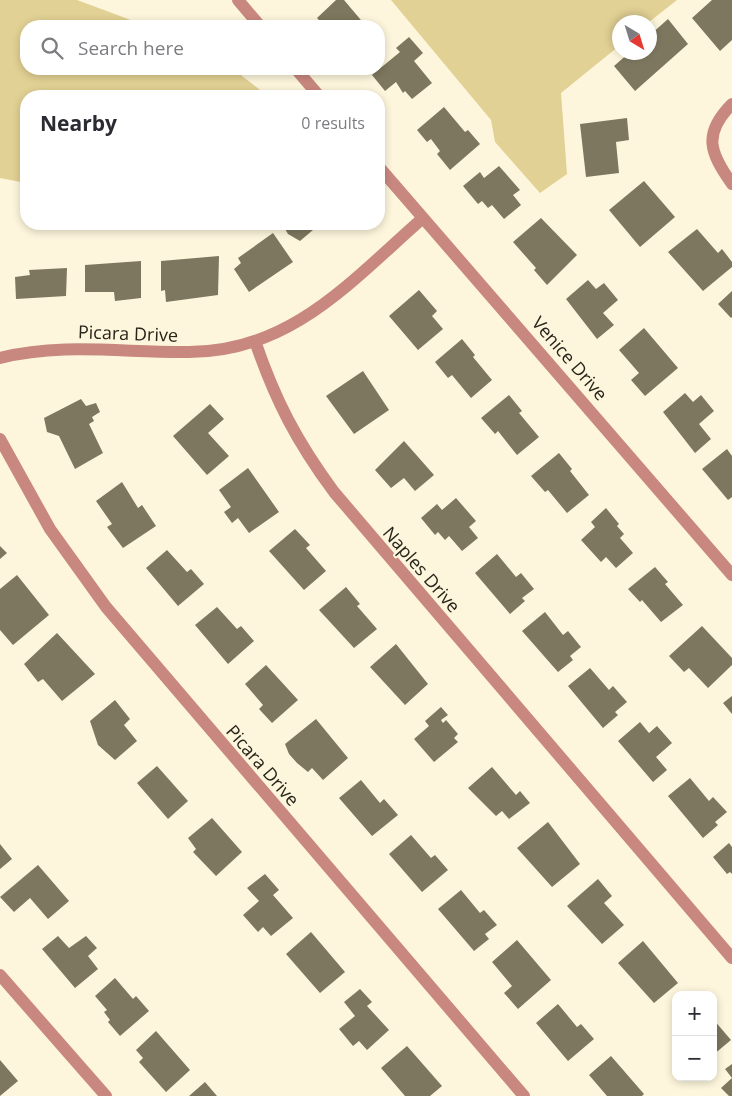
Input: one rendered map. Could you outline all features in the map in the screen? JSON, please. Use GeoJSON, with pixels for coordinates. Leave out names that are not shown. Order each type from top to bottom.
{"type":"FeatureCollection","features":[{"type":"Feature","properties":{"kind":"street"},"geometry":{"type":"LineString","coordinates":[[238,0],[255,20]]}},
{"type":"Feature","properties":{"kind":"street"},"geometry":{"type":"LineString","coordinates":[[301,75],[314,90]]}},
{"type":"Feature","properties":{"kind":"street"},"geometry":{"type":"LineString","coordinates":[[732,104],[720,116],[713,130],[712,149],[717,162],[732,184]]}},
{"type":"Feature","properties":{"kind":"street","name":"Venice Drive"},"geometry":{"type":"LineString","coordinates":[[385,174],[635,460],[732,575]]}},
{"type":"Feature","properties":{"kind":"street"},"geometry":{"type":"LineString","coordinates":[[255,341],[298,323],[318,309],[422,218]]}},
{"type":"Feature","properties":{"kind":"street","name":"Picara Drive"},"geometry":{"type":"LineString","coordinates":[[0,358],[56,349],[211,352],[255,341]]}},
{"type":"Feature","properties":{"kind":"street","name":"Naples Drive"},"geometry":{"type":"LineString","coordinates":[[255,341],[281,410],[307,456],[334,492],[732,958]]}},
{"type":"Feature","properties":{"kind":"street","name":"Picara Drive"},"geometry":{"type":"LineString","coordinates":[[0,439],[50,529],[106,608],[524,1096]]}},
{"type":"Feature","properties":{"kind":"street"},"geometry":{"type":"LineString","coordinates":[[0,975],[106,1096]]}},
{"type":"Feature","properties":{"kind":"shaded area"},"geometry":{"type":"Polygon","coordinates":[[[0,0],[77,0],[131,20],[20,20],[20,75],[241,75],[260,90],[20,90],[20,182],[0,178],[0,0]]]}},
{"type":"Feature","properties":{"kind":"shaded area"},"geometry":{"type":"Polygon","coordinates":[[[391,0],[677,0],[657,16],[612,15],[612,52],[561,93],[567,174],[540,193],[495,142],[491,120],[391,0]]]}},
{"type":"Feature","properties":{"kind":"building"},"geometry":{"type":"Polygon","coordinates":[[[336,0],[344,0],[361,20],[319,20],[317,18],[336,0]]]}},
{"type":"Feature","properties":{"kind":"building"},"geometry":{"type":"Polygon","coordinates":[[[712,0],[732,0],[732,40],[720,51],[692,18],[712,0]]]}},
{"type":"Feature","properties":{"kind":"building"},"geometry":{"type":"Polygon","coordinates":[[[668,19],[688,44],[635,91],[614,66],[621,60],[657,60],[657,29],[668,19]]]}},
{"type":"Feature","properties":{"kind":"building"},"geometry":{"type":"Polygon","coordinates":[[[409,37],[423,53],[414,61],[432,83],[412,99],[405,91],[403,93],[396,82],[385,91],[372,75],[385,75],[385,64],[400,52],[396,48],[409,37]]]}},
{"type":"Feature","properties":{"kind":"building"},"geometry":{"type":"Polygon","coordinates":[[[444,107],[465,132],[468,130],[480,144],[450,170],[437,154],[440,151],[431,139],[427,142],[417,130],[444,107]]]}},
{"type":"Feature","properties":{"kind":"building"},"geometry":{"type":"Polygon","coordinates":[[[627,118],[629,140],[616,142],[619,173],[586,177],[580,124],[627,118]]]}},
{"type":"Feature","properties":{"kind":"building"},"geometry":{"type":"Polygon","coordinates":[[[499,166],[520,190],[513,195],[521,205],[504,219],[492,205],[488,208],[482,201],[478,204],[463,186],[480,172],[484,178],[499,166]]]}},
{"type":"Feature","properties":{"kind":"building"},"geometry":{"type":"Polygon","coordinates":[[[644,181],[675,217],[640,247],[609,210],[644,181]]]}},
{"type":"Feature","properties":{"kind":"building"},"geometry":{"type":"Polygon","coordinates":[[[541,218],[577,255],[547,285],[534,270],[536,268],[513,242],[541,218]]]}},
{"type":"Feature","properties":{"kind":"building"},"geometry":{"type":"Polygon","coordinates":[[[697,229],[718,253],[722,249],[732,262],[732,267],[703,291],[668,252],[697,229]]]}},
{"type":"Feature","properties":{"kind":"building"},"geometry":{"type":"Polygon","coordinates":[[[286,230],[313,230],[300,241],[288,234],[286,230]]]}},
{"type":"Feature","properties":{"kind":"building"},"geometry":{"type":"Polygon","coordinates":[[[273,233],[293,262],[249,292],[234,269],[241,263],[238,258],[273,233]]]}},
{"type":"Feature","properties":{"kind":"building"},"geometry":{"type":"Polygon","coordinates":[[[219,256],[218,295],[166,302],[165,290],[161,291],[161,261],[219,256]]]}},
{"type":"Feature","properties":{"kind":"building"},"geometry":{"type":"Polygon","coordinates":[[[141,261],[141,298],[115,301],[114,292],[85,292],[85,265],[141,261]]]}},
{"type":"Feature","properties":{"kind":"building"},"geometry":{"type":"Polygon","coordinates":[[[67,268],[66,296],[16,299],[15,277],[30,275],[29,270],[67,268]]]}},
{"type":"Feature","properties":{"kind":"building"},"geometry":{"type":"Polygon","coordinates":[[[588,280],[596,289],[604,283],[618,300],[603,313],[614,325],[597,339],[566,299],[588,280]]]}},
{"type":"Feature","properties":{"kind":"building"},"geometry":{"type":"Polygon","coordinates":[[[419,290],[437,311],[432,316],[443,329],[418,350],[389,316],[419,290]]]}},
{"type":"Feature","properties":{"kind":"building"},"geometry":{"type":"Polygon","coordinates":[[[732,291],[732,317],[731,318],[718,304],[732,291]]]}},
{"type":"Feature","properties":{"kind":"building"},"geometry":{"type":"Polygon","coordinates":[[[644,328],[678,368],[645,396],[631,380],[639,373],[619,350],[644,328]]]}},
{"type":"Feature","properties":{"kind":"building"},"geometry":{"type":"Polygon","coordinates":[[[462,339],[475,355],[473,357],[492,380],[471,398],[452,375],[448,378],[435,362],[462,339]]]}},
{"type":"Feature","properties":{"kind":"building"},"geometry":{"type":"Polygon","coordinates":[[[363,371],[389,410],[354,434],[326,396],[363,371]]]}},
{"type":"Feature","properties":{"kind":"building"},"geometry":{"type":"Polygon","coordinates":[[[685,393],[693,402],[701,395],[714,411],[699,424],[711,439],[695,453],[663,412],[685,393]]]}},
{"type":"Feature","properties":{"kind":"building"},"geometry":{"type":"Polygon","coordinates":[[[509,395],[522,411],[519,413],[539,437],[517,455],[498,431],[495,434],[481,418],[509,395]]]}},
{"type":"Feature","properties":{"kind":"building"},"geometry":{"type":"Polygon","coordinates":[[[81,399],[86,406],[96,403],[100,412],[92,417],[94,421],[89,424],[103,453],[75,469],[59,436],[47,432],[44,418],[81,399]]]}},
{"type":"Feature","properties":{"kind":"building"},"geometry":{"type":"Polygon","coordinates":[[[210,404],[224,419],[208,433],[229,456],[207,475],[173,436],[210,404]]]}},
{"type":"Feature","properties":{"kind":"building"},"geometry":{"type":"Polygon","coordinates":[[[404,441],[434,475],[415,491],[404,478],[391,488],[375,470],[404,441]]]}},
{"type":"Feature","properties":{"kind":"building"},"geometry":{"type":"Polygon","coordinates":[[[727,449],[732,456],[732,497],[728,500],[702,469],[727,449]]]}},
{"type":"Feature","properties":{"kind":"building"},"geometry":{"type":"Polygon","coordinates":[[[559,453],[572,469],[570,471],[589,495],[567,513],[548,490],[545,492],[531,476],[559,453]]]}},
{"type":"Feature","properties":{"kind":"building"},"geometry":{"type":"Polygon","coordinates":[[[248,468],[279,512],[249,533],[238,518],[232,523],[224,512],[231,507],[219,490],[248,468]]]}},
{"type":"Feature","properties":{"kind":"building"},"geometry":{"type":"Polygon","coordinates":[[[122,482],[138,508],[142,505],[156,526],[123,548],[107,527],[112,524],[96,501],[122,482]]]}},
{"type":"Feature","properties":{"kind":"building"},"geometry":{"type":"Polygon","coordinates":[[[456,498],[476,521],[469,527],[478,538],[462,551],[449,536],[445,540],[438,532],[435,535],[421,518],[437,504],[442,510],[456,498]]]}},
{"type":"Feature","properties":{"kind":"building"},"geometry":{"type":"Polygon","coordinates":[[[606,508],[619,524],[617,526],[624,534],[620,538],[633,553],[616,568],[606,557],[601,562],[581,540],[595,527],[591,522],[606,508]]]}},
{"type":"Feature","properties":{"kind":"building"},"geometry":{"type":"Polygon","coordinates":[[[295,529],[310,545],[306,548],[326,571],[304,590],[269,551],[295,529]]]}},
{"type":"Feature","properties":{"kind":"building"},"geometry":{"type":"Polygon","coordinates":[[[0,546],[7,553],[0,559],[0,546]]]}},
{"type":"Feature","properties":{"kind":"building"},"geometry":{"type":"Polygon","coordinates":[[[167,550],[187,572],[191,569],[204,584],[178,606],[146,568],[167,550]]]}},
{"type":"Feature","properties":{"kind":"building"},"geometry":{"type":"Polygon","coordinates":[[[497,554],[516,577],[521,573],[534,589],[522,598],[525,601],[510,614],[475,573],[497,554]]]}},
{"type":"Feature","properties":{"kind":"building"},"geometry":{"type":"Polygon","coordinates":[[[655,567],[668,582],[665,584],[683,605],[661,622],[642,600],[640,602],[628,589],[655,567]]]}},
{"type":"Feature","properties":{"kind":"building"},"geometry":{"type":"Polygon","coordinates":[[[17,575],[49,615],[13,645],[0,630],[0,589],[17,575]]]}},
{"type":"Feature","properties":{"kind":"building"},"geometry":{"type":"Polygon","coordinates":[[[346,587],[360,604],[357,606],[377,629],[354,648],[319,610],[346,587]]]}},
{"type":"Feature","properties":{"kind":"building"},"geometry":{"type":"Polygon","coordinates":[[[217,607],[237,629],[241,626],[254,641],[228,664],[195,625],[217,607]]]}},
{"type":"Feature","properties":{"kind":"building"},"geometry":{"type":"Polygon","coordinates":[[[545,612],[563,635],[568,631],[581,647],[570,656],[573,660],[558,672],[522,631],[545,612]]]}},
{"type":"Feature","properties":{"kind":"building"},"geometry":{"type":"Polygon","coordinates":[[[702,626],[732,658],[732,665],[708,688],[689,668],[684,672],[669,656],[702,626]]]}},
{"type":"Feature","properties":{"kind":"building"},"geometry":{"type":"Polygon","coordinates":[[[57,633],[95,674],[62,701],[43,679],[38,682],[24,664],[57,633]]]}},
{"type":"Feature","properties":{"kind":"building"},"geometry":{"type":"Polygon","coordinates":[[[396,644],[428,684],[405,705],[370,667],[396,644]]]}},
{"type":"Feature","properties":{"kind":"building"},"geometry":{"type":"Polygon","coordinates":[[[266,665],[298,700],[272,723],[259,709],[263,705],[245,684],[266,665]]]}},
{"type":"Feature","properties":{"kind":"building"},"geometry":{"type":"Polygon","coordinates":[[[590,668],[609,690],[613,686],[627,702],[615,712],[618,715],[603,728],[568,686],[590,668]]]}},
{"type":"Feature","properties":{"kind":"building"},"geometry":{"type":"Polygon","coordinates":[[[732,696],[732,714],[723,703],[732,696]]]}},
{"type":"Feature","properties":{"kind":"building"},"geometry":{"type":"Polygon","coordinates":[[[115,700],[130,719],[124,725],[137,741],[115,760],[98,745],[90,721],[115,700]]]}},
{"type":"Feature","properties":{"kind":"building"},"geometry":{"type":"Polygon","coordinates":[[[441,707],[448,715],[441,720],[443,723],[446,720],[458,734],[454,738],[458,742],[434,762],[414,739],[429,726],[425,721],[441,707]]]}},
{"type":"Feature","properties":{"kind":"building"},"geometry":{"type":"Polygon","coordinates":[[[316,719],[348,758],[323,780],[312,768],[308,772],[297,763],[289,754],[285,744],[316,719]]]}},
{"type":"Feature","properties":{"kind":"building"},"geometry":{"type":"Polygon","coordinates":[[[640,722],[649,733],[657,726],[672,743],[656,757],[667,770],[653,782],[618,741],[640,722]]]}},
{"type":"Feature","properties":{"kind":"building"},"geometry":{"type":"Polygon","coordinates":[[[157,766],[188,801],[168,819],[137,783],[157,766]]]}},
{"type":"Feature","properties":{"kind":"building"},"geometry":{"type":"Polygon","coordinates":[[[492,767],[516,795],[520,791],[530,803],[509,819],[502,811],[496,816],[468,788],[492,767]]]}},
{"type":"Feature","properties":{"kind":"building"},"geometry":{"type":"Polygon","coordinates":[[[690,778],[709,801],[713,797],[727,812],[715,822],[718,825],[703,838],[668,796],[690,778]]]}},
{"type":"Feature","properties":{"kind":"building"},"geometry":{"type":"Polygon","coordinates":[[[361,780],[380,803],[384,799],[398,815],[372,836],[339,798],[361,780]]]}},
{"type":"Feature","properties":{"kind":"building"},"geometry":{"type":"Polygon","coordinates":[[[212,818],[242,852],[216,876],[193,852],[196,849],[188,838],[212,818]]]}},
{"type":"Feature","properties":{"kind":"building"},"geometry":{"type":"Polygon","coordinates":[[[548,822],[580,864],[552,887],[517,848],[548,822]]]}},
{"type":"Feature","properties":{"kind":"building"},"geometry":{"type":"Polygon","coordinates":[[[411,835],[431,858],[435,855],[448,870],[422,892],[389,854],[411,835]]]}},
{"type":"Feature","properties":{"kind":"building"},"geometry":{"type":"Polygon","coordinates":[[[729,843],[732,847],[732,874],[730,872],[727,874],[713,857],[729,843]]]}},
{"type":"Feature","properties":{"kind":"building"},"geometry":{"type":"Polygon","coordinates":[[[0,844],[12,859],[0,869],[0,844]]]}},
{"type":"Feature","properties":{"kind":"building"},"geometry":{"type":"Polygon","coordinates":[[[38,865],[69,901],[48,919],[30,898],[14,912],[0,897],[38,865]]]}},
{"type":"Feature","properties":{"kind":"building"},"geometry":{"type":"Polygon","coordinates":[[[265,874],[279,890],[273,895],[293,918],[271,936],[263,927],[258,932],[243,915],[259,901],[247,888],[265,874]]]}},
{"type":"Feature","properties":{"kind":"building"},"geometry":{"type":"Polygon","coordinates":[[[598,879],[612,896],[604,903],[624,925],[602,944],[567,906],[598,879]]]}},
{"type":"Feature","properties":{"kind":"building"},"geometry":{"type":"Polygon","coordinates":[[[461,890],[480,913],[484,910],[497,925],[485,934],[489,939],[474,951],[438,909],[461,890]]]}},
{"type":"Feature","properties":{"kind":"building"},"geometry":{"type":"Polygon","coordinates":[[[311,932],[345,972],[320,993],[286,954],[311,932]]]}},
{"type":"Feature","properties":{"kind":"building"},"geometry":{"type":"Polygon","coordinates":[[[58,936],[69,948],[86,936],[97,948],[88,956],[98,969],[75,988],[42,949],[58,936]]]}},
{"type":"Feature","properties":{"kind":"building"},"geometry":{"type":"Polygon","coordinates":[[[517,940],[551,980],[518,1009],[504,993],[512,986],[492,962],[517,940]]]}},
{"type":"Feature","properties":{"kind":"building"},"geometry":{"type":"Polygon","coordinates":[[[643,941],[678,983],[654,1003],[618,963],[643,941]]]}},
{"type":"Feature","properties":{"kind":"building"},"geometry":{"type":"Polygon","coordinates":[[[115,978],[133,999],[136,996],[149,1011],[120,1036],[108,1022],[110,1020],[104,1012],[107,1010],[95,996],[115,978]]]}},
{"type":"Feature","properties":{"kind":"building"},"geometry":{"type":"Polygon","coordinates":[[[360,989],[372,1002],[367,1006],[389,1030],[367,1050],[359,1041],[353,1046],[339,1029],[355,1016],[344,1002],[360,989]]]}},
{"type":"Feature","properties":{"kind":"building"},"geometry":{"type":"Polygon","coordinates":[[[558,1004],[577,1027],[581,1024],[594,1039],[568,1061],[536,1023],[558,1004]]]}},
{"type":"Feature","properties":{"kind":"building"},"geometry":{"type":"Polygon","coordinates":[[[717,1024],[731,1040],[717,1052],[717,1024]]]}},
{"type":"Feature","properties":{"kind":"building"},"geometry":{"type":"Polygon","coordinates":[[[156,1031],[190,1070],[166,1092],[139,1062],[143,1058],[136,1050],[156,1031]]]}},
{"type":"Feature","properties":{"kind":"building"},"geometry":{"type":"Polygon","coordinates":[[[407,1046],[442,1086],[430,1096],[405,1096],[381,1068],[407,1046]]]}},
{"type":"Feature","properties":{"kind":"building"},"geometry":{"type":"Polygon","coordinates":[[[611,1056],[644,1094],[642,1096],[607,1096],[589,1075],[611,1056]]]}},
{"type":"Feature","properties":{"kind":"building"},"geometry":{"type":"Polygon","coordinates":[[[0,1060],[18,1081],[0,1096],[0,1060]]]}},
{"type":"Feature","properties":{"kind":"building"},"geometry":{"type":"Polygon","coordinates":[[[732,1064],[732,1078],[725,1069],[732,1064]]]}},
{"type":"Feature","properties":{"kind":"building"},"geometry":{"type":"Polygon","coordinates":[[[732,1078],[732,1096],[729,1096],[721,1088],[732,1078]]]}},
{"type":"Feature","properties":{"kind":"building"},"geometry":{"type":"Polygon","coordinates":[[[205,1082],[217,1096],[189,1096],[205,1082]]]}}]}
